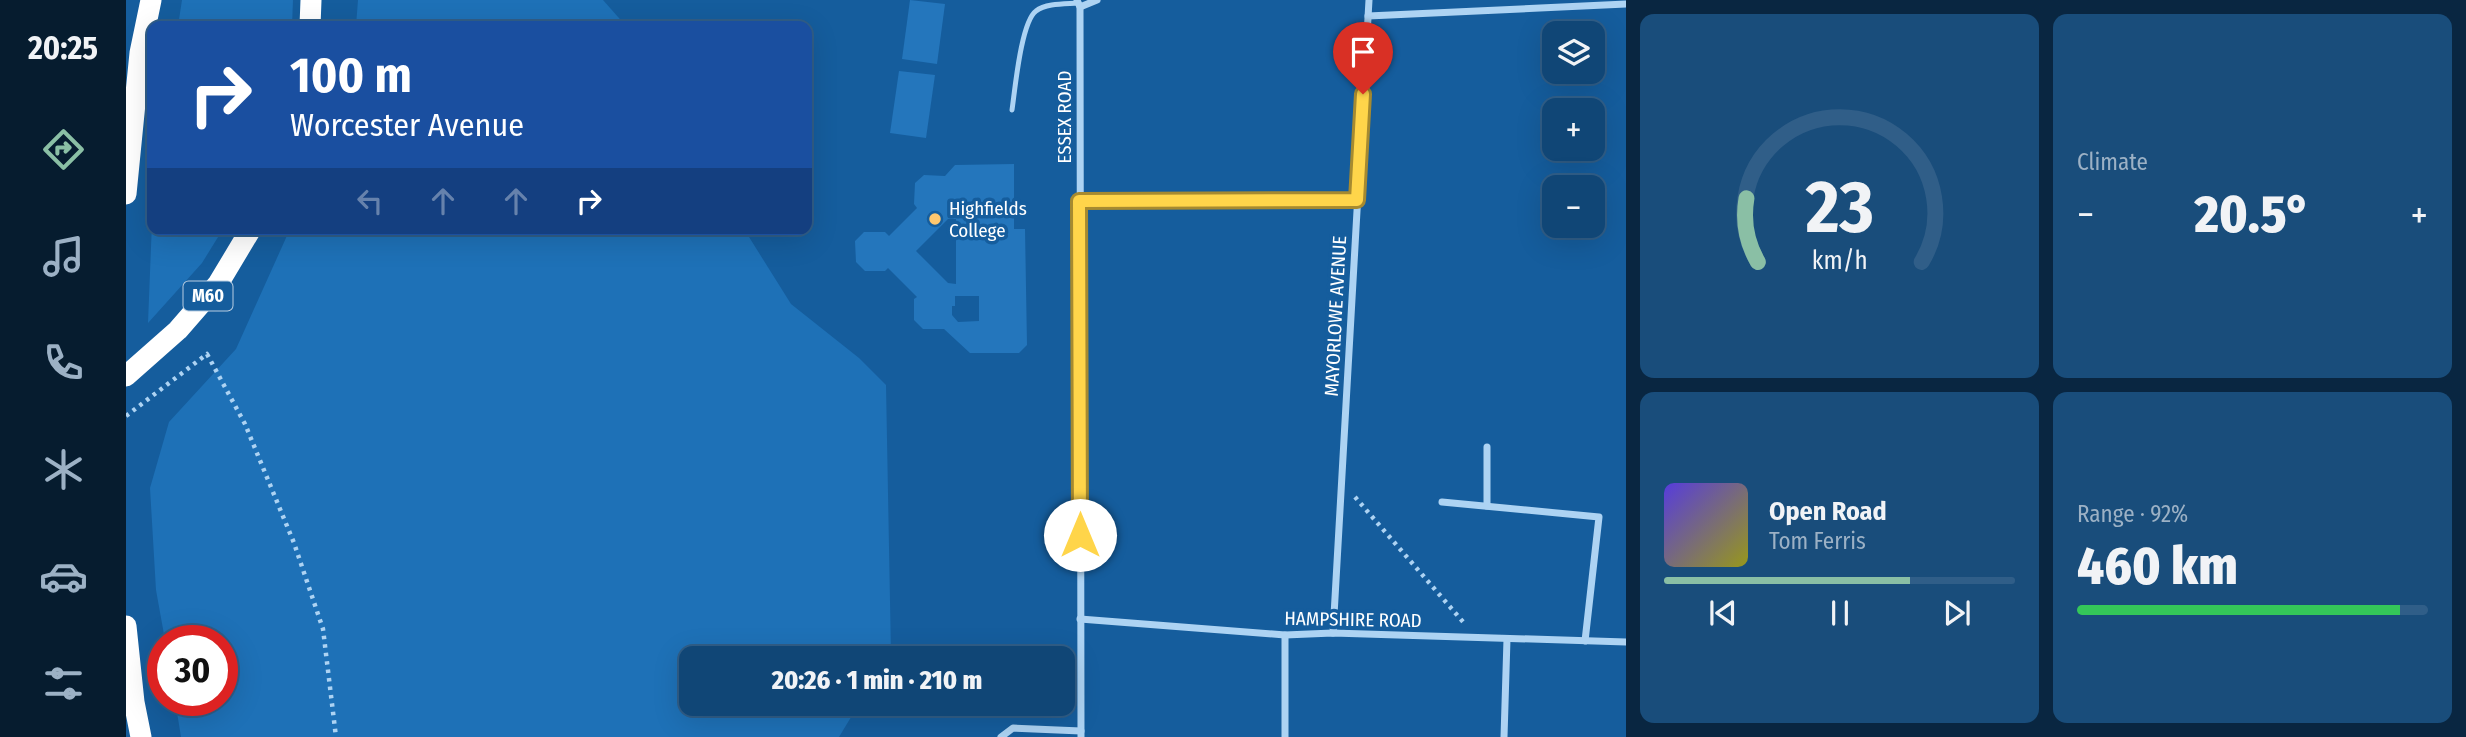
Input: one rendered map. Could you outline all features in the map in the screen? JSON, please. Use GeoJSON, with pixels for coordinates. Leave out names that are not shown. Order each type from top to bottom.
{"type":"FeatureCollection","features":[{"type":"Feature","properties":{"kind":"highway"},"geometry":{"type":"LineString","coordinates":[[126,194],[140,53],[151,0]]}},
{"type":"Feature","properties":{"kind":"highway"},"geometry":{"type":"LineString","coordinates":[[310,21],[311,0]]}},
{"type":"Feature","properties":{"kind":"highway","name":"M60"},"geometry":{"type":"LineString","coordinates":[[126,376],[178,330],[218,284],[247,235]]}},
{"type":"Feature","properties":{"kind":"highway"},"geometry":{"type":"LineString","coordinates":[[126,626],[134,702],[141,737]]}},
{"type":"Feature","properties":{"kind":"street"},"geometry":{"type":"LineString","coordinates":[[1079,3],[1097,0]]}},
{"type":"Feature","properties":{"kind":"street","name":"MAYORLOWE AVENUE"},"geometry":{"type":"LineString","coordinates":[[1333,633],[1369,0]]}},
{"type":"Feature","properties":{"kind":"street","name":"ESSEX ROAD"},"geometry":{"type":"LineString","coordinates":[[1002,737],[1013,727],[1081,734],[1079,3]]}},
{"type":"Feature","properties":{"kind":"street"},"geometry":{"type":"LineString","coordinates":[[1368,16],[1626,4]]}},
{"type":"Feature","properties":{"kind":"street"},"geometry":{"type":"LineString","coordinates":[[1079,201],[1357,200]]}},
{"type":"Feature","properties":{"kind":"street"},"geometry":{"type":"LineString","coordinates":[[1487,447],[1487,506]]}},
{"type":"Feature","properties":{"kind":"street"},"geometry":{"type":"LineString","coordinates":[[1442,502],[1599,517],[1585,641]]}},
{"type":"Feature","properties":{"kind":"street","name":"HAMPSHIRE ROAD"},"geometry":{"type":"LineString","coordinates":[[1080,619],[1285,635],[1333,633],[1626,642]]}},
{"type":"Feature","properties":{"kind":"street"},"geometry":{"type":"LineString","coordinates":[[1285,635],[1285,737]]}},
{"type":"Feature","properties":{"kind":"street"},"geometry":{"type":"LineString","coordinates":[[1504,737],[1507,639]]}},
{"type":"Feature","properties":{"kind":"lane"},"geometry":{"type":"LineString","coordinates":[[1012,110],[1020,54],[1032,15],[1037,9],[1048,6],[1079,3]]}},
{"type":"Feature","properties":{"kind":"path"},"geometry":{"type":"LineString","coordinates":[[126,416],[207,354],[246,424],[294,543],[323,629],[336,737]]}},
{"type":"Feature","properties":{"kind":"path"},"geometry":{"type":"LineString","coordinates":[[1341,481],[1477,638]]}},
{"type":"Feature","properties":{"kind":"shaded area"},"geometry":{"type":"Polygon","coordinates":[[[182,0],[293,0],[292,21],[179,21],[182,0]]]}},
{"type":"Feature","properties":{"kind":"shaded area"},"geometry":{"type":"Polygon","coordinates":[[[358,0],[603,0],[622,21],[356,21],[358,0]]]}},
{"type":"Feature","properties":{"kind":"shaded area"},"geometry":{"type":"Polygon","coordinates":[[[151,235],[219,235],[202,263],[148,323],[151,235]]]}},
{"type":"Feature","properties":{"kind":"shaded area"},"geometry":{"type":"Polygon","coordinates":[[[287,235],[748,235],[791,304],[859,358],[886,385],[891,646],[679,646],[679,716],[852,716],[839,737],[181,737],[178,716],[238,716],[238,625],[162,625],[156,590],[150,488],[169,422],[236,349],[287,235]]]}},
{"type":"Feature","properties":{"kind":"building"},"geometry":{"type":"Polygon","coordinates":[[[910,0],[945,4],[937,64],[902,59],[910,0]]]}},
{"type":"Feature","properties":{"kind":"building"},"geometry":{"type":"Polygon","coordinates":[[[899,71],[935,75],[926,138],[890,133],[899,71]]]}},
{"type":"Feature","properties":{"kind":"building"},"geometry":{"type":"Polygon","coordinates":[[[1014,164],[1014,229],[1025,229],[1027,345],[1019,353],[970,353],[944,329],[923,329],[914,320],[914,299],[917,297],[888,268],[885,271],[865,271],[856,262],[855,241],[864,232],[885,232],[889,236],[917,208],[914,204],[915,183],[924,175],[945,176],[955,165],[1014,164]],[[948,219],[916,251],[948,283],[956,284],[956,219],[948,219]],[[955,296],[952,315],[958,322],[979,321],[979,296],[955,296]]]}},
{"type":"Feature","properties":{"kind":"place","name":"Highfields College"},"geometry":{"type":"Point","coordinates":[935,219]}},
{"type":"Feature","properties":{"kind":"route"},"geometry":{"type":"LineString","coordinates":[[1080,535],[1079,201],[1357,200],[1363,94]]}}]}
